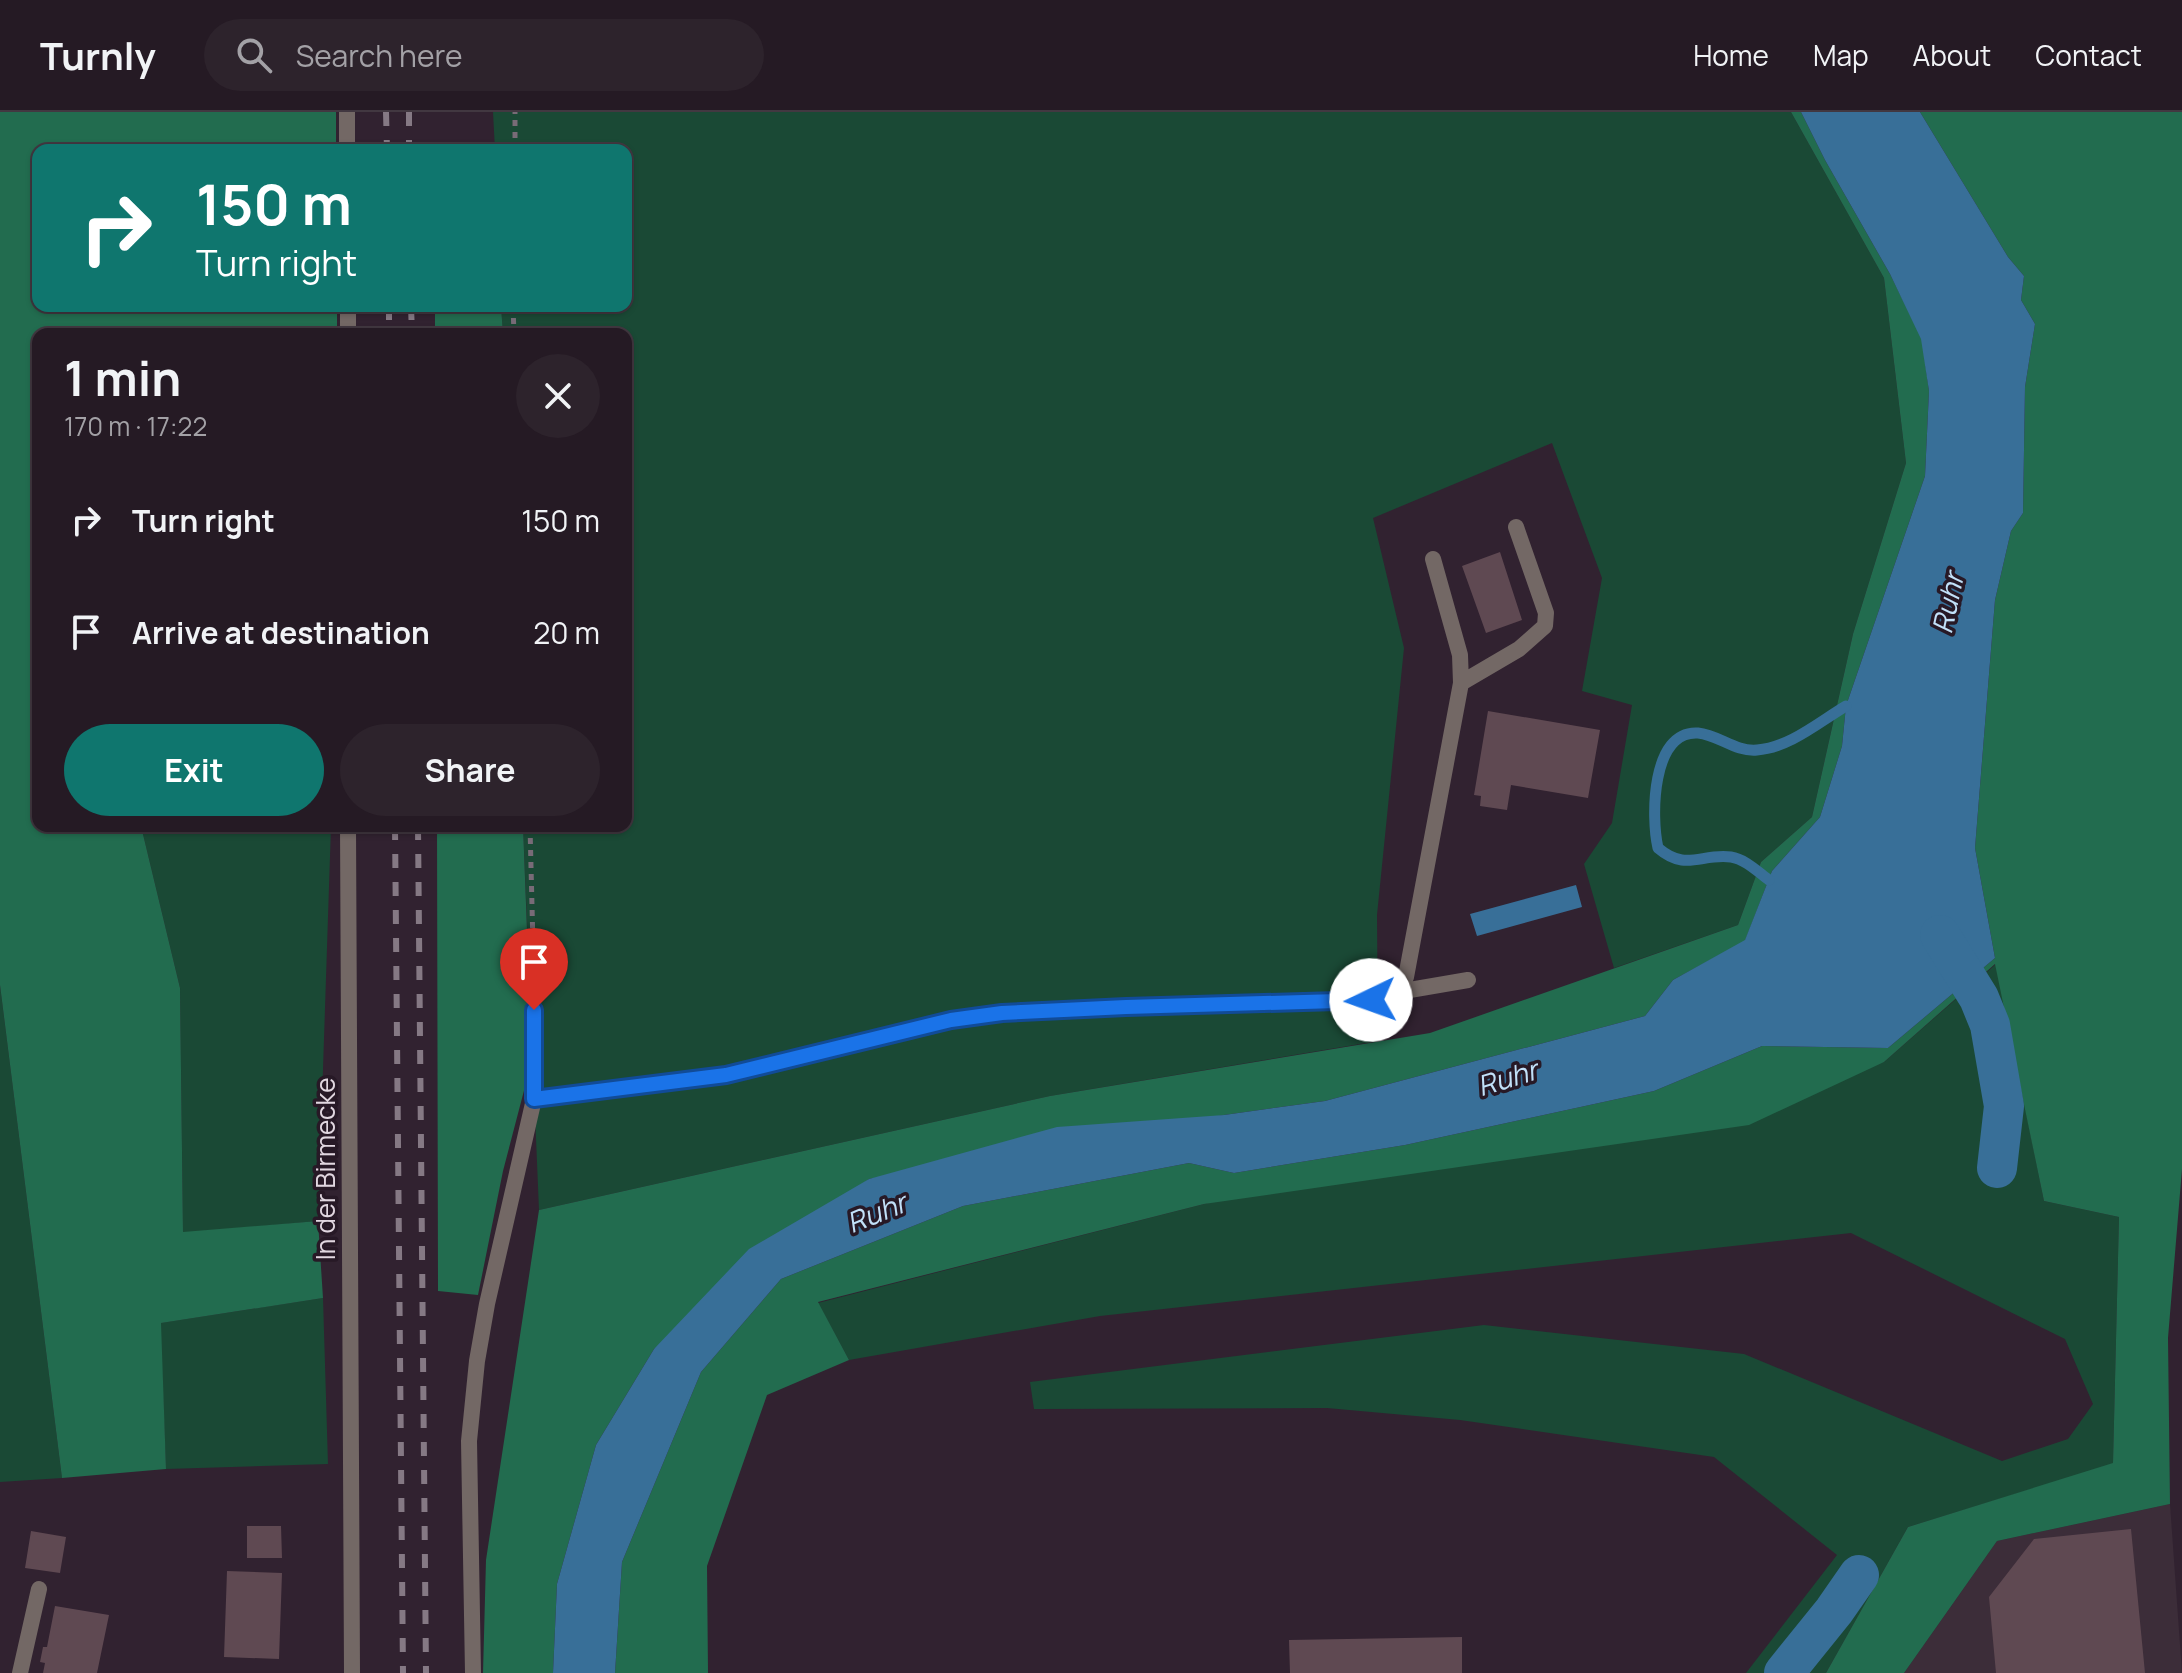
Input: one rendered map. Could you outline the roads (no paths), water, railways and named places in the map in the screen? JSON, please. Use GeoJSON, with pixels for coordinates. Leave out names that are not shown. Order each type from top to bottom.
{"type":"FeatureCollection","features":[{"type":"Feature","properties":{"kind":"street"},"geometry":{"type":"LineString","coordinates":[[347,112],[347,144]]}},
{"type":"Feature","properties":{"kind":"street"},"geometry":{"type":"LineString","coordinates":[[1461,683],[1519,649],[1545,626],[1546,613],[1516,527]]}},
{"type":"Feature","properties":{"kind":"street"},"geometry":{"type":"LineString","coordinates":[[1398,992],[1406,977],[1461,683],[1460,655],[1433,559]]}},
{"type":"Feature","properties":{"kind":"street","name":"In der Birmecke"},"geometry":{"type":"LineString","coordinates":[[348,832],[352,1673]]}},
{"type":"Feature","properties":{"kind":"street"},"geometry":{"type":"LineString","coordinates":[[534,1099],[726,1075],[951,1020],[1002,1013],[1353,1001],[1468,980]]}},
{"type":"Feature","properties":{"kind":"street"},"geometry":{"type":"LineString","coordinates":[[473,1673],[469,1441],[477,1361],[487,1304],[534,1099],[534,1010]]}},
{"type":"Feature","properties":{"kind":"street"},"geometry":{"type":"LineString","coordinates":[[20,1673],[39,1589]]}},
{"type":"Feature","properties":{"kind":"water","name":"Ruhr"},"geometry":{"type":"Polygon","coordinates":[[[1801,112],[1920,112],[2008,257],[2024,276],[2021,300],[2035,324],[2025,387],[2023,513],[2011,531],[1995,600],[1975,848],[1995,958],[1888,1048],[1762,1046],[1654,1091],[1405,1145],[1234,1173],[1189,1163],[963,1206],[781,1279],[701,1372],[622,1562],[615,1673],[553,1673],[557,1584],[596,1445],[654,1349],[749,1249],[869,1179],[1057,1127],[1224,1115],[1325,1101],[1645,1016],[1673,980],[1745,940],[1772,871],[1820,817],[1842,746],[1846,706],[1925,476],[1929,391],[1921,339],[1890,274],[1801,112]]]}},
{"type":"Feature","properties":{"kind":"water"},"geometry":{"type":"Polygon","coordinates":[[[1576,885],[1582,907],[1477,936],[1470,914],[1576,885]]]}},
{"type":"Feature","properties":{"kind":"waterway"},"geometry":{"type":"LineString","coordinates":[[1769,880],[1736,858],[1677,859],[1658,848],[1655,798],[1663,760],[1671,745],[1682,736],[1698,733],[1749,750],[1781,745],[1846,706]]}},
{"type":"Feature","properties":{"kind":"waterway"},"geometry":{"type":"LineString","coordinates":[[1940,935],[1979,998],[1990,1025],[2004,1106],[1997,1168]]}},
{"type":"Feature","properties":{"kind":"waterway"},"geometry":{"type":"LineString","coordinates":[[1784,1673],[1859,1575]]}},
{"type":"Feature","properties":{"kind":"railway"},"geometry":{"type":"LineString","coordinates":[[386,112],[387,144]]}},
{"type":"Feature","properties":{"kind":"railway"},"geometry":{"type":"LineString","coordinates":[[409,112],[409,144]]}},
{"type":"Feature","properties":{"kind":"railway"},"geometry":{"type":"LineString","coordinates":[[389,312],[389,328]]}},
{"type":"Feature","properties":{"kind":"railway"},"geometry":{"type":"LineString","coordinates":[[411,312],[412,328]]}},
{"type":"Feature","properties":{"kind":"railway"},"geometry":{"type":"LineString","coordinates":[[395,832],[403,1673]]}},
{"type":"Feature","properties":{"kind":"railway"},"geometry":{"type":"LineString","coordinates":[[418,832],[426,1673]]}}]}
